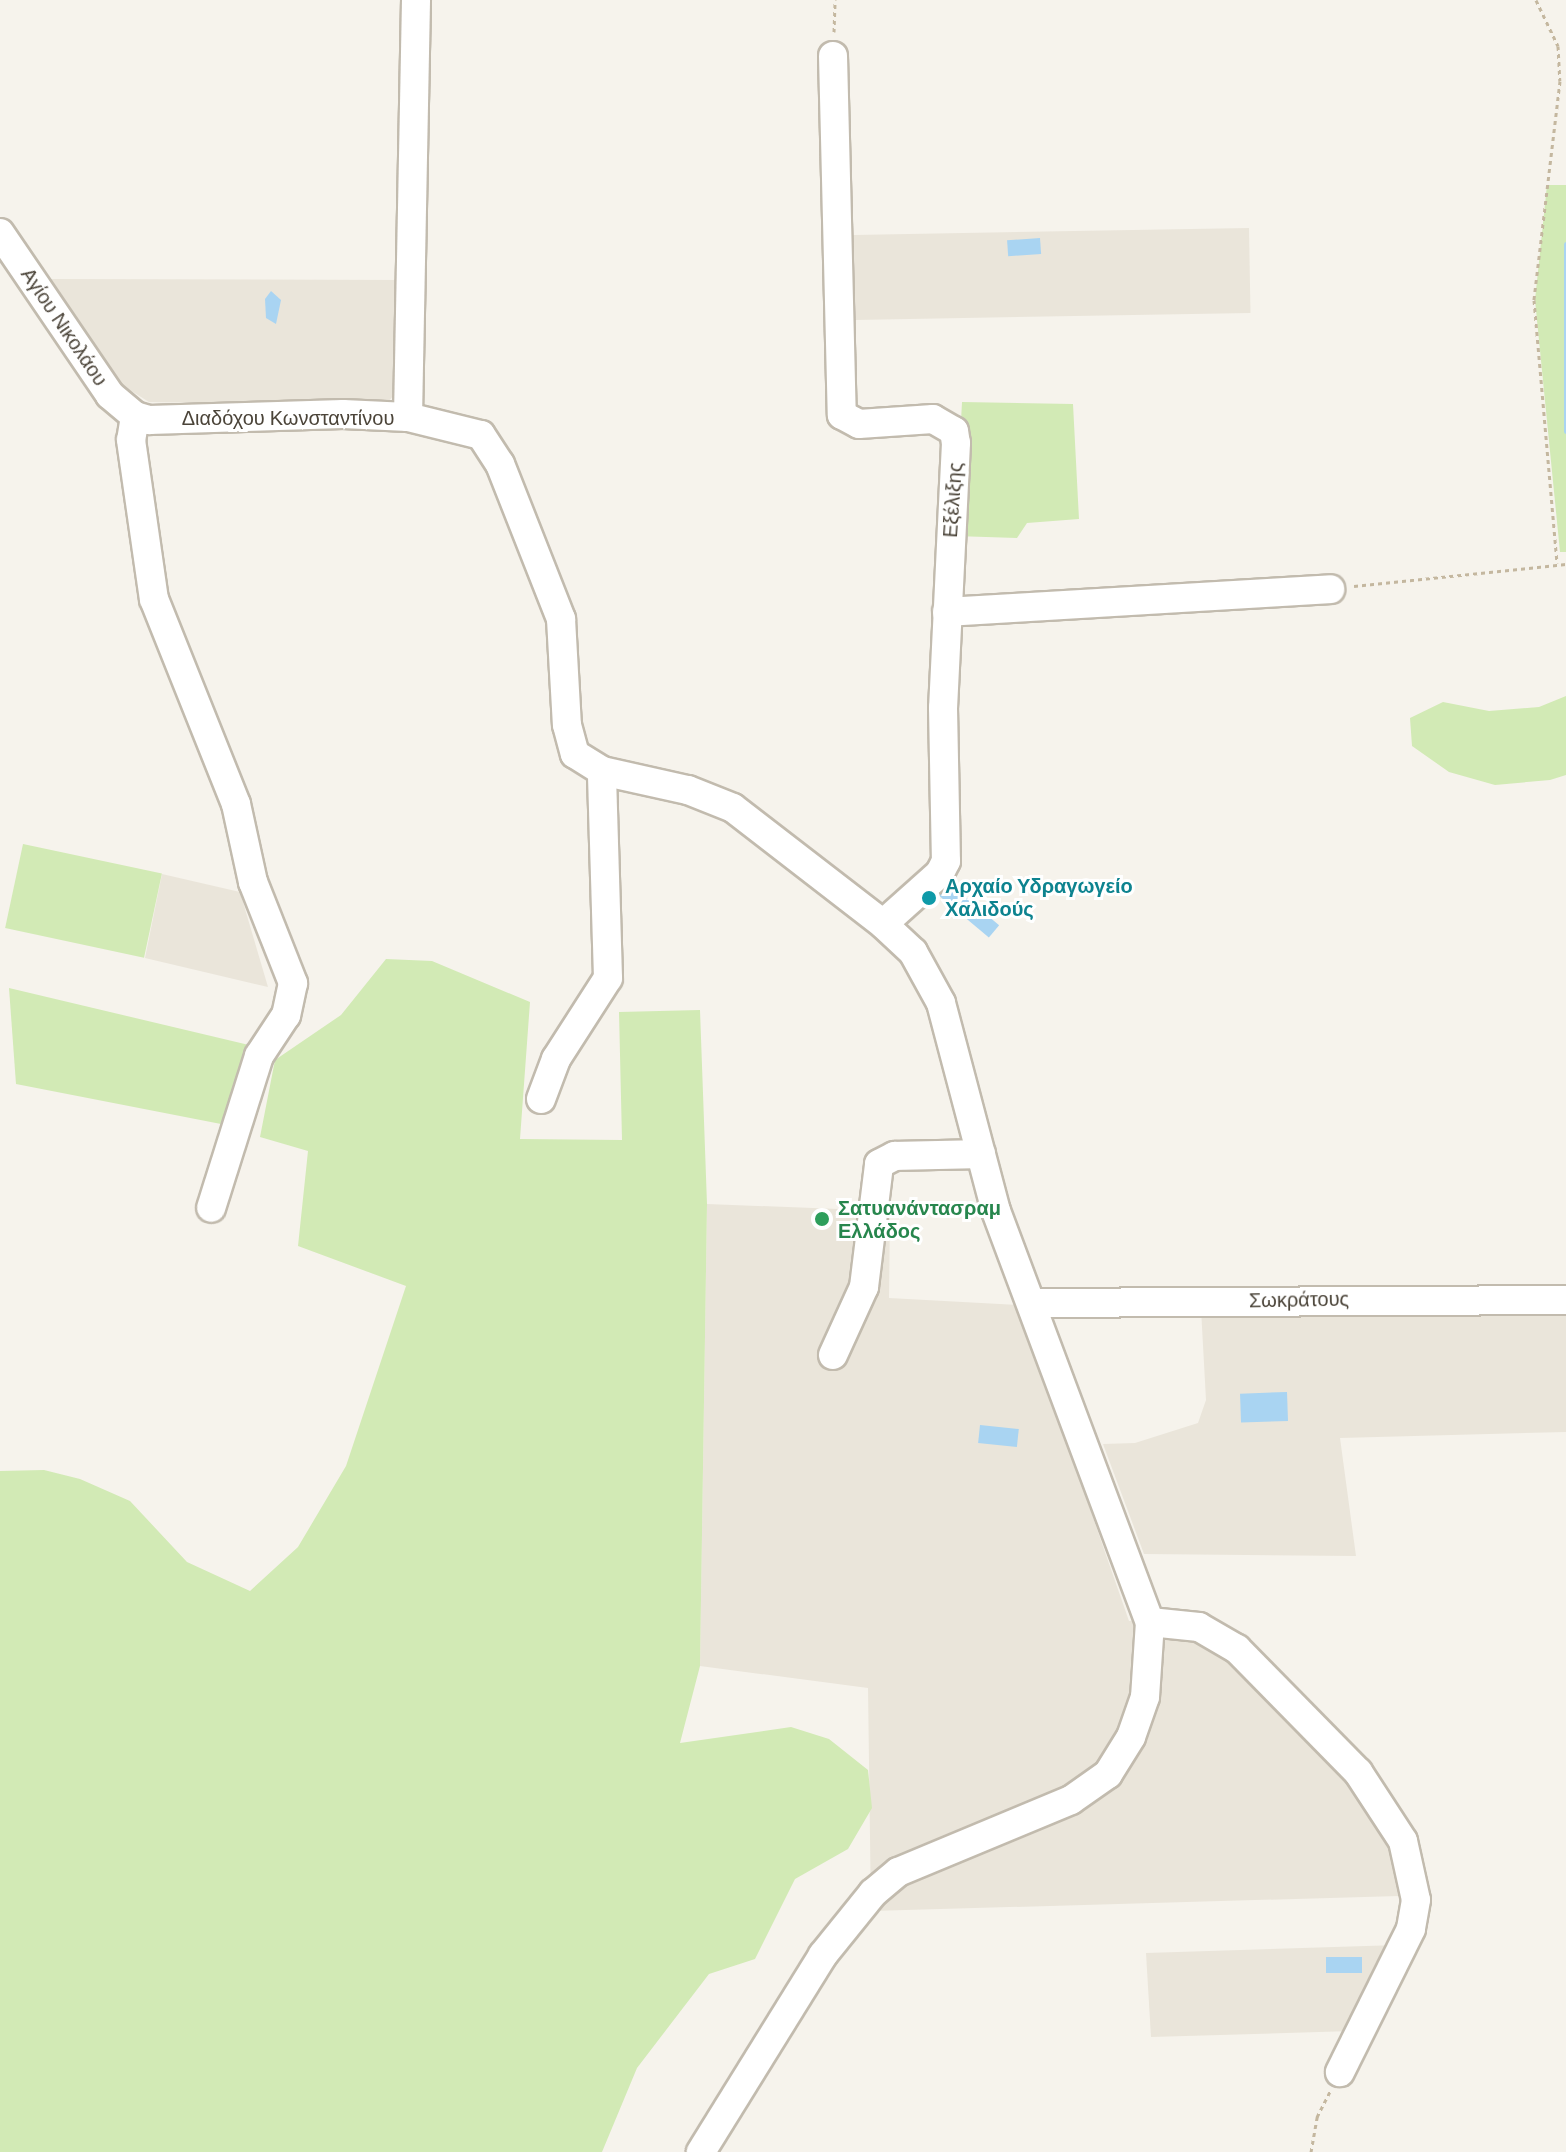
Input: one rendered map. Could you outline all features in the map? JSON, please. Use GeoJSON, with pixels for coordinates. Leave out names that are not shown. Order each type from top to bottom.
{"type":"FeatureCollection","features":[{"type":"Feature","properties":{"kind":"street"},"geometry":{"type":"LineString","coordinates":[[408,417],[416,0]]}},
{"type":"Feature","properties":{"kind":"street","name":"Εξέλιξης"},"geometry":{"type":"LineString","coordinates":[[833,56],[839,404],[848,421],[933,419],[954,431],[947,612],[946,861],[940,873],[883,924]]}},
{"type":"Feature","properties":{"kind":"street","name":"Αγίου Νικολάου"},"geometry":{"type":"LineString","coordinates":[[0,233],[110,395],[135,416]]}},
{"type":"Feature","properties":{"kind":"street","name":"Διαδόχου Κωνσταντίνου"},"geometry":{"type":"LineString","coordinates":[[135,416],[149,420],[343,414],[408,417],[481,435],[500,464],[561,619],[567,725],[575,754],[602,771],[688,790],[733,808],[883,924],[913,952],[941,1003],[981,1154],[1032,1303],[1150,1622]]}},
{"type":"Feature","properties":{"kind":"street"},"geometry":{"type":"LineString","coordinates":[[135,416],[131,440],[154,599],[236,804],[253,882],[293,983],[286,1015],[259,1056],[211,1208]]}},
{"type":"Feature","properties":{"kind":"street"},"geometry":{"type":"LineString","coordinates":[[947,612],[1330,589]]}},
{"type":"Feature","properties":{"kind":"street"},"geometry":{"type":"LineString","coordinates":[[541,1099],[556,1059],[608,978],[602,771]]}},
{"type":"Feature","properties":{"kind":"street"},"geometry":{"type":"LineString","coordinates":[[833,1355],[864,1287],[879,1164],[895,1156],[981,1154]]}},
{"type":"Feature","properties":{"kind":"street","name":"Σωκράτους"},"geometry":{"type":"LineString","coordinates":[[1032,1303],[1566,1300]]}},
{"type":"Feature","properties":{"kind":"street"},"geometry":{"type":"LineString","coordinates":[[701,2152],[823,1955],[873,1893],[898,1872],[1071,1800],[1108,1774],[1131,1737],[1145,1697],[1150,1622],[1199,1627],[1237,1649],[1358,1772],[1403,1841],[1416,1900],[1411,1929],[1340,2072]]}},
{"type":"Feature","properties":{"kind":"path"},"geometry":{"type":"LineString","coordinates":[[833,56],[835,0]]}},
{"type":"Feature","properties":{"kind":"path"},"geometry":{"type":"LineString","coordinates":[[1536,0],[1558,46],[1560,81],[1534,300],[1557,563]]}},
{"type":"Feature","properties":{"kind":"path"},"geometry":{"type":"LineString","coordinates":[[1330,589],[1566,564]]}},
{"type":"Feature","properties":{"kind":"path"},"geometry":{"type":"LineString","coordinates":[[1311,2152],[1317,2117],[1340,2072]]}},
{"type":"Feature","properties":{"kind":"shaded area"},"geometry":{"type":"Polygon","coordinates":[[[1249,228],[1250,313],[842,320],[840,235],[1249,228]]]}},
{"type":"Feature","properties":{"kind":"shaded area"},"geometry":{"type":"Polygon","coordinates":[[[46,279],[401,280],[398,391],[384,406],[149,402],[117,382],[46,279]]]}},
{"type":"Feature","properties":{"kind":"shaded area"},"geometry":{"type":"Polygon","coordinates":[[[162,874],[240,892],[268,987],[145,958],[162,874]]]}},
{"type":"Feature","properties":{"kind":"shaded area"},"geometry":{"type":"Polygon","coordinates":[[[707,1204],[890,1211],[889,1298],[1019,1305],[1129,1621],[1194,1617],[1358,1760],[1424,1882],[1399,1896],[871,1911],[868,1688],[700,1666],[707,1204]]]}},
{"type":"Feature","properties":{"kind":"shaded area"},"geometry":{"type":"Polygon","coordinates":[[[1566,1306],[1566,1432],[1340,1438],[1356,1556],[1144,1554],[1103,1444],[1135,1443],[1198,1423],[1206,1400],[1201,1309],[1566,1306]]]}},
{"type":"Feature","properties":{"kind":"shaded area"},"geometry":{"type":"Polygon","coordinates":[[[1398,1945],[1352,2031],[1151,2037],[1146,1953],[1398,1945]]]}},
{"type":"Feature","properties":{"kind":"green space"},"geometry":{"type":"Polygon","coordinates":[[[1547,185],[1566,185],[1566,552],[1560,552],[1535,300],[1547,185]]]}},
{"type":"Feature","properties":{"kind":"green space"},"geometry":{"type":"Polygon","coordinates":[[[962,402],[1073,404],[1079,519],[1027,523],[1017,538],[955,536],[962,402]]]}},
{"type":"Feature","properties":{"kind":"green space"},"geometry":{"type":"Polygon","coordinates":[[[1566,696],[1566,775],[1550,780],[1495,785],[1449,772],[1412,746],[1410,718],[1443,702],[1489,711],[1539,707],[1566,696]]]}},
{"type":"Feature","properties":{"kind":"green space"},"geometry":{"type":"Polygon","coordinates":[[[23,844],[162,874],[144,958],[5,928],[23,844]]]}},
{"type":"Feature","properties":{"kind":"green space"},"geometry":{"type":"Polygon","coordinates":[[[386,959],[432,961],[530,1002],[520,1139],[622,1140],[619,1012],[700,1010],[707,1204],[700,1666],[680,1743],[791,1727],[829,1739],[868,1770],[872,1808],[848,1849],[795,1879],[755,1959],[709,1974],[637,2068],[602,2152],[0,2152],[0,1471],[44,1470],[80,1479],[130,1501],[187,1562],[250,1591],[298,1547],[346,1466],[406,1286],[298,1246],[308,1151],[260,1137],[275,1060],[341,1015],[386,959]]]}},
{"type":"Feature","properties":{"kind":"green space"},"geometry":{"type":"Polygon","coordinates":[[[9,988],[249,1045],[221,1124],[16,1084],[9,988]]]}},
{"type":"Feature","properties":{"kind":"water"},"geometry":{"type":"Polygon","coordinates":[[[1040,238],[1041,254],[1008,256],[1007,240],[1040,238]]]}},
{"type":"Feature","properties":{"kind":"water"},"geometry":{"type":"Polygon","coordinates":[[[271,291],[281,300],[276,324],[266,318],[265,299],[271,291]]]}},
{"type":"Feature","properties":{"kind":"water"},"geometry":{"type":"Polygon","coordinates":[[[944,879],[999,925],[989,938],[934,891],[944,879]]]}},
{"type":"Feature","properties":{"kind":"water"},"geometry":{"type":"Polygon","coordinates":[[[1287,1392],[1288,1421],[1241,1423],[1240,1394],[1287,1392]]]}},
{"type":"Feature","properties":{"kind":"water"},"geometry":{"type":"Polygon","coordinates":[[[980,1425],[1019,1429],[1017,1447],[978,1443],[980,1425]]]}},
{"type":"Feature","properties":{"kind":"water"},"geometry":{"type":"Polygon","coordinates":[[[1326,1957],[1362,1957],[1362,1973],[1326,1973],[1326,1957]]]}},
{"type":"Feature","properties":{"kind":"waterway"},"geometry":{"type":"LineString","coordinates":[[1566,244],[1566,431]]}},
{"type":"Feature","properties":{"kind":"place","name":"Αρχαίο Υδραγωγείο Χαλιδούς"},"geometry":{"type":"Point","coordinates":[929,898]}},
{"type":"Feature","properties":{"kind":"place","name":"Σατυανάντασραμ Ελλάδος"},"geometry":{"type":"Point","coordinates":[822,1219]}}]}
